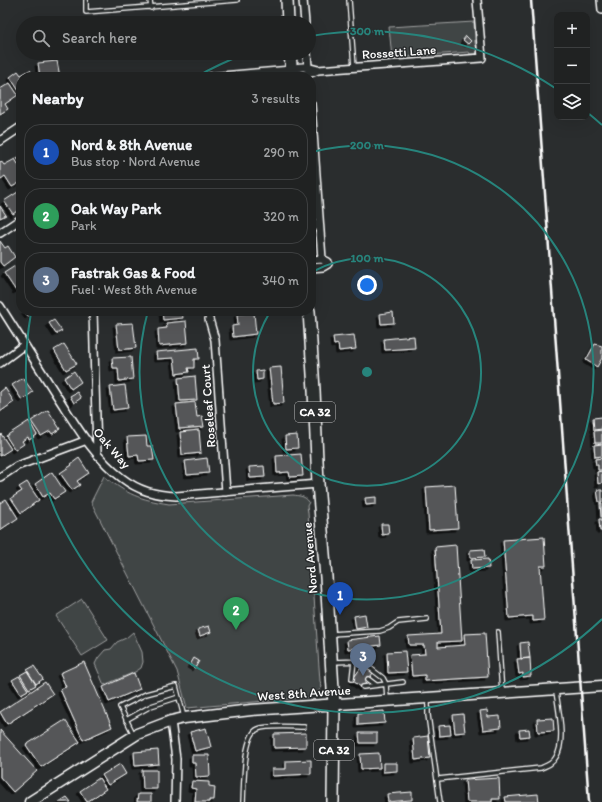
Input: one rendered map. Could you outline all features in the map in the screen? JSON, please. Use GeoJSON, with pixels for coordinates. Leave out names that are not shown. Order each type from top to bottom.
{"type":"FeatureCollection","features":[{"type":"Feature","properties":{"kind":"main road"},"geometry":{"type":"LineString","coordinates":[[287,0],[288,16]]}},
{"type":"Feature","properties":{"kind":"main road"},"geometry":{"type":"LineString","coordinates":[[291,60],[292,72]]}},
{"type":"Feature","properties":{"kind":"main road","name":"Nord Avenue"},"geometry":{"type":"LineString","coordinates":[[309,316],[314,383],[318,484],[332,662],[334,705],[333,802]]}},
{"type":"Feature","properties":{"kind":"street"},"geometry":{"type":"LineString","coordinates":[[303,0],[304,16]]}},
{"type":"Feature","properties":{"kind":"street","name":"Rossetti Lane"},"geometry":{"type":"LineString","coordinates":[[312,72],[318,70],[354,67],[482,58],[477,0]]}},
{"type":"Feature","properties":{"kind":"street"},"geometry":{"type":"LineString","coordinates":[[601,0],[602,10]]}},
{"type":"Feature","properties":{"kind":"street"},"geometry":{"type":"LineString","coordinates":[[308,60],[309,72]]}},
{"type":"Feature","properties":{"kind":"street"},"geometry":{"type":"LineString","coordinates":[[0,140],[16,130]]}},
{"type":"Feature","properties":{"kind":"street"},"geometry":{"type":"LineString","coordinates":[[316,178],[319,222],[326,262],[323,267],[316,268]]}},
{"type":"Feature","properties":{"kind":"street"},"geometry":{"type":"LineString","coordinates":[[0,232],[16,222]]}},
{"type":"Feature","properties":{"kind":"street"},"geometry":{"type":"LineString","coordinates":[[316,225],[319,222]]}},
{"type":"Feature","properties":{"kind":"street"},"geometry":{"type":"LineString","coordinates":[[316,261],[326,262]]}},
{"type":"Feature","properties":{"kind":"street","name":"Oak Way"},"geometry":{"type":"LineString","coordinates":[[0,306],[87,440],[108,467],[122,479],[141,490],[154,494],[176,496],[318,484]]}},
{"type":"Feature","properties":{"kind":"street"},"geometry":{"type":"LineString","coordinates":[[93,316],[97,453]]}},
{"type":"Feature","properties":{"kind":"street","name":"Roseleaf Court"},"geometry":{"type":"LineString","coordinates":[[209,319],[215,340],[226,492]]}},
{"type":"Feature","properties":{"kind":"street"},"geometry":{"type":"LineString","coordinates":[[0,363],[24,345]]}},
{"type":"Feature","properties":{"kind":"street"},"geometry":{"type":"LineString","coordinates":[[0,477],[17,466],[87,440]]}},
{"type":"Feature","properties":{"kind":"street","name":"West 8th Avenue"},"geometry":{"type":"LineString","coordinates":[[30,802],[134,736],[171,721],[184,718],[250,710],[602,686]]}},
{"type":"Feature","properties":{"kind":"street"},"geometry":{"type":"LineString","coordinates":[[171,721],[176,759],[175,802]]}},
{"type":"Feature","properties":{"kind":"lane"},"geometry":{"type":"LineString","coordinates":[[86,0],[86,12],[237,0]]}},
{"type":"Feature","properties":{"kind":"lane"},"geometry":{"type":"LineString","coordinates":[[150,0],[151,8]]}},
{"type":"Feature","properties":{"kind":"lane"},"geometry":{"type":"LineString","coordinates":[[349,0],[354,67]]}},
{"type":"Feature","properties":{"kind":"lane"},"geometry":{"type":"LineString","coordinates":[[330,634],[380,631],[389,628],[398,622],[427,619]]}},
{"type":"Feature","properties":{"kind":"lane"},"geometry":{"type":"LineString","coordinates":[[498,632],[502,693]]}},
{"type":"Feature","properties":{"kind":"lane"},"geometry":{"type":"LineString","coordinates":[[352,679],[354,661]]}},
{"type":"Feature","properties":{"kind":"lane"},"geometry":{"type":"LineString","coordinates":[[332,662],[361,661],[383,678],[386,684],[387,701]]}},
{"type":"Feature","properties":{"kind":"lane"},"geometry":{"type":"LineString","coordinates":[[353,668],[358,672]]}},
{"type":"Feature","properties":{"kind":"lane"},"geometry":{"type":"LineString","coordinates":[[368,679],[376,685]]}},
{"type":"Feature","properties":{"kind":"lane"},"geometry":{"type":"LineString","coordinates":[[363,687],[403,682]]}},
{"type":"Feature","properties":{"kind":"lane"},"geometry":{"type":"LineString","coordinates":[[134,736],[120,707],[146,694],[176,686],[184,718]]}},
{"type":"Feature","properties":{"kind":"lane"},"geometry":{"type":"LineString","coordinates":[[438,779],[541,768],[551,763],[558,755],[562,740],[556,689]]}},
{"type":"Feature","properties":{"kind":"lane"},"geometry":{"type":"LineString","coordinates":[[126,720],[151,706],[179,697]]}},
{"type":"Feature","properties":{"kind":"lane"},"geometry":{"type":"LineString","coordinates":[[428,698],[428,716],[440,802]]}},
{"type":"Feature","properties":{"kind":"lane"},"geometry":{"type":"LineString","coordinates":[[242,802],[246,758],[251,736],[257,729],[263,727],[304,727]]}},
{"type":"Feature","properties":{"kind":"shaded area"},"geometry":{"type":"Polygon","coordinates":[[[474,22],[475,43],[478,51],[476,54],[470,54],[469,52],[392,58],[389,27],[474,22]]]}},
{"type":"Feature","properties":{"kind":"shaded area"},"geometry":{"type":"Polygon","coordinates":[[[104,476],[127,492],[142,498],[169,504],[293,495],[302,497],[309,502],[307,506],[320,681],[322,687],[317,693],[309,697],[187,708],[177,671],[91,502],[104,476]]]}},
{"type":"Feature","properties":{"kind":"shaded area"},"geometry":{"type":"Polygon","coordinates":[[[82,599],[108,640],[82,656],[56,616],[82,599]]]}},
{"type":"Feature","properties":{"kind":"shaded area"},"geometry":{"type":"Polygon","coordinates":[[[133,632],[142,652],[143,662],[141,668],[104,685],[95,664],[98,658],[105,650],[111,649],[117,642],[126,638],[133,632]]]}},
{"type":"Feature","properties":{"kind":"building"},"geometry":{"type":"Polygon","coordinates":[[[466,36],[471,41],[468,44],[463,40],[466,36]]]}},
{"type":"Feature","properties":{"kind":"building"},"geometry":{"type":"Polygon","coordinates":[[[57,61],[59,72],[39,72],[38,63],[57,61]]]}},
{"type":"Feature","properties":{"kind":"building"},"geometry":{"type":"Polygon","coordinates":[[[16,72],[16,86],[10,77],[16,72]]]}},
{"type":"Feature","properties":{"kind":"building"},"geometry":{"type":"Polygon","coordinates":[[[10,83],[16,92],[16,96],[5,104],[8,109],[0,114],[0,89],[10,83]]]}},
{"type":"Feature","properties":{"kind":"building"},"geometry":{"type":"Polygon","coordinates":[[[15,159],[16,161],[16,185],[12,187],[5,176],[1,179],[0,177],[1,161],[4,165],[15,159]]]}},
{"type":"Feature","properties":{"kind":"building"},"geometry":{"type":"Polygon","coordinates":[[[16,193],[16,212],[13,214],[4,201],[16,193]]]}},
{"type":"Feature","properties":{"kind":"building"},"geometry":{"type":"Polygon","coordinates":[[[0,206],[6,215],[0,218],[0,206]]]}},
{"type":"Feature","properties":{"kind":"building"},"geometry":{"type":"Polygon","coordinates":[[[0,241],[5,248],[8,246],[15,257],[3,266],[0,262],[0,241]]]}},
{"type":"Feature","properties":{"kind":"building"},"geometry":{"type":"Polygon","coordinates":[[[15,266],[16,267],[16,291],[4,273],[15,266]]]}},
{"type":"Feature","properties":{"kind":"building"},"geometry":{"type":"Polygon","coordinates":[[[393,312],[394,323],[381,324],[380,314],[393,312]]]}},
{"type":"Feature","properties":{"kind":"building"},"geometry":{"type":"Polygon","coordinates":[[[163,316],[183,316],[183,318],[163,320],[163,316]]]}},
{"type":"Feature","properties":{"kind":"building"},"geometry":{"type":"Polygon","coordinates":[[[237,316],[254,316],[256,334],[233,337],[232,326],[238,325],[237,316]]]}},
{"type":"Feature","properties":{"kind":"building"},"geometry":{"type":"Polygon","coordinates":[[[54,320],[62,331],[56,334],[49,323],[54,320]]]}},
{"type":"Feature","properties":{"kind":"building"},"geometry":{"type":"Polygon","coordinates":[[[186,321],[188,343],[159,346],[158,329],[167,328],[166,323],[186,321]]]}},
{"type":"Feature","properties":{"kind":"building"},"geometry":{"type":"Polygon","coordinates":[[[133,323],[136,348],[119,350],[116,324],[133,323]]]}},
{"type":"Feature","properties":{"kind":"building"},"geometry":{"type":"Polygon","coordinates":[[[354,335],[356,349],[339,351],[338,344],[334,345],[333,337],[354,335]]]}},
{"type":"Feature","properties":{"kind":"building"},"geometry":{"type":"Polygon","coordinates":[[[414,336],[415,348],[385,350],[384,339],[414,336]]]}},
{"type":"Feature","properties":{"kind":"building"},"geometry":{"type":"Polygon","coordinates":[[[64,344],[77,364],[66,370],[54,350],[64,344]]]}},
{"type":"Feature","properties":{"kind":"building"},"geometry":{"type":"Polygon","coordinates":[[[595,344],[602,346],[602,358],[597,367],[586,360],[595,344]]]}},
{"type":"Feature","properties":{"kind":"building"},"geometry":{"type":"Polygon","coordinates":[[[198,348],[199,359],[194,359],[194,368],[188,368],[189,372],[176,374],[174,358],[157,359],[156,352],[198,348]]]}},
{"type":"Feature","properties":{"kind":"building"},"geometry":{"type":"Polygon","coordinates":[[[131,357],[133,379],[119,381],[118,368],[113,368],[112,358],[131,357]]]}},
{"type":"Feature","properties":{"kind":"building"},"geometry":{"type":"Polygon","coordinates":[[[281,367],[284,403],[273,404],[269,368],[281,367]]]}},
{"type":"Feature","properties":{"kind":"building"},"geometry":{"type":"Polygon","coordinates":[[[263,370],[263,379],[257,380],[256,371],[263,370]]]}},
{"type":"Feature","properties":{"kind":"building"},"geometry":{"type":"Polygon","coordinates":[[[74,371],[81,382],[71,389],[64,378],[74,371]]]}},
{"type":"Feature","properties":{"kind":"building"},"geometry":{"type":"Polygon","coordinates":[[[195,376],[197,400],[180,401],[178,378],[195,376]]]}},
{"type":"Feature","properties":{"kind":"building"},"geometry":{"type":"Polygon","coordinates":[[[23,378],[33,392],[22,400],[12,385],[23,378]]]}},
{"type":"Feature","properties":{"kind":"building"},"geometry":{"type":"Polygon","coordinates":[[[125,385],[128,408],[113,410],[110,387],[125,385]]]}},
{"type":"Feature","properties":{"kind":"building"},"geometry":{"type":"Polygon","coordinates":[[[5,388],[14,402],[0,412],[0,392],[5,388]]]}},
{"type":"Feature","properties":{"kind":"building"},"geometry":{"type":"Polygon","coordinates":[[[77,392],[81,398],[74,403],[70,396],[77,392]]]}},
{"type":"Feature","properties":{"kind":"building"},"geometry":{"type":"Polygon","coordinates":[[[195,402],[197,417],[202,416],[204,427],[179,429],[176,404],[195,402]]]}},
{"type":"Feature","properties":{"kind":"building"},"geometry":{"type":"Polygon","coordinates":[[[48,410],[60,429],[52,434],[50,431],[41,436],[31,421],[48,410]]]}},
{"type":"Feature","properties":{"kind":"building"},"geometry":{"type":"Polygon","coordinates":[[[602,417],[602,429],[594,430],[593,418],[602,417]]]}},
{"type":"Feature","properties":{"kind":"building"},"geometry":{"type":"Polygon","coordinates":[[[29,421],[37,435],[29,440],[28,437],[22,441],[24,444],[15,450],[6,436],[29,421]]]}},
{"type":"Feature","properties":{"kind":"building"},"geometry":{"type":"Polygon","coordinates":[[[199,430],[201,453],[182,455],[180,432],[199,430]]]}},
{"type":"Feature","properties":{"kind":"building"},"geometry":{"type":"Polygon","coordinates":[[[602,430],[602,443],[595,443],[594,431],[602,430]]]}},
{"type":"Feature","properties":{"kind":"building"},"geometry":{"type":"Polygon","coordinates":[[[1,434],[11,449],[0,456],[0,435],[1,434]]]}},
{"type":"Feature","properties":{"kind":"building"},"geometry":{"type":"Polygon","coordinates":[[[297,435],[298,448],[286,449],[285,436],[297,435]]]}},
{"type":"Feature","properties":{"kind":"building"},"geometry":{"type":"Polygon","coordinates":[[[146,436],[147,446],[152,446],[154,460],[139,461],[138,455],[129,456],[127,437],[146,436]]]}},
{"type":"Feature","properties":{"kind":"building"},"geometry":{"type":"Polygon","coordinates":[[[602,444],[602,456],[595,457],[594,445],[602,444]]]}},
{"type":"Feature","properties":{"kind":"building"},"geometry":{"type":"Polygon","coordinates":[[[301,454],[303,476],[290,477],[289,472],[277,473],[276,456],[301,454]]]}},
{"type":"Feature","properties":{"kind":"building"},"geometry":{"type":"Polygon","coordinates":[[[79,458],[89,473],[77,481],[80,485],[72,490],[60,473],[79,458]]]}},
{"type":"Feature","properties":{"kind":"building"},"geometry":{"type":"Polygon","coordinates":[[[207,458],[209,473],[187,475],[185,461],[207,458]]]}},
{"type":"Feature","properties":{"kind":"building"},"geometry":{"type":"Polygon","coordinates":[[[602,458],[602,470],[598,470],[598,465],[596,465],[595,459],[602,458]]]}},
{"type":"Feature","properties":{"kind":"building"},"geometry":{"type":"Polygon","coordinates":[[[264,466],[265,477],[250,478],[249,467],[264,466]]]}},
{"type":"Feature","properties":{"kind":"building"},"geometry":{"type":"Polygon","coordinates":[[[602,471],[602,483],[598,484],[597,472],[602,471]]]}},
{"type":"Feature","properties":{"kind":"building"},"geometry":{"type":"Polygon","coordinates":[[[52,472],[65,492],[54,499],[50,493],[43,497],[35,484],[52,472]]]}},
{"type":"Feature","properties":{"kind":"building"},"geometry":{"type":"Polygon","coordinates":[[[27,482],[39,500],[21,513],[11,498],[22,491],[19,487],[27,482]]]}},
{"type":"Feature","properties":{"kind":"building"},"geometry":{"type":"Polygon","coordinates":[[[455,485],[458,528],[429,530],[426,487],[455,485]]]}},
{"type":"Feature","properties":{"kind":"building"},"geometry":{"type":"Polygon","coordinates":[[[597,490],[602,490],[602,502],[599,502],[597,490]]]}},
{"type":"Feature","properties":{"kind":"building"},"geometry":{"type":"Polygon","coordinates":[[[376,497],[376,504],[366,505],[365,498],[376,497]]]}},
{"type":"Feature","properties":{"kind":"building"},"geometry":{"type":"Polygon","coordinates":[[[6,499],[18,518],[0,530],[0,503],[6,499]]]}},
{"type":"Feature","properties":{"kind":"building"},"geometry":{"type":"Polygon","coordinates":[[[600,503],[602,503],[602,517],[601,517],[600,503]]]}},
{"type":"Feature","properties":{"kind":"building"},"geometry":{"type":"Polygon","coordinates":[[[599,519],[602,519],[602,531],[600,531],[599,519]]]}},
{"type":"Feature","properties":{"kind":"building"},"geometry":{"type":"Polygon","coordinates":[[[381,524],[388,524],[389,534],[382,535],[381,524]]]}},
{"type":"Feature","properties":{"kind":"building"},"geometry":{"type":"Polygon","coordinates":[[[544,537],[546,566],[540,566],[544,620],[533,621],[533,616],[509,618],[503,540],[544,537]]]}},
{"type":"Feature","properties":{"kind":"building"},"geometry":{"type":"Polygon","coordinates":[[[456,545],[462,641],[438,642],[438,647],[465,645],[464,634],[485,633],[488,677],[425,681],[425,675],[412,676],[410,655],[425,654],[424,645],[409,645],[408,636],[441,634],[435,547],[456,545]]]}},
{"type":"Feature","properties":{"kind":"building"},"geometry":{"type":"Polygon","coordinates":[[[484,549],[485,557],[470,558],[470,550],[484,549]]]}},
{"type":"Feature","properties":{"kind":"building"},"geometry":{"type":"Polygon","coordinates":[[[488,559],[489,568],[472,569],[471,560],[488,559]]]}},
{"type":"Feature","properties":{"kind":"building"},"geometry":{"type":"Polygon","coordinates":[[[365,614],[367,627],[356,629],[354,616],[365,614]]]}},
{"type":"Feature","properties":{"kind":"building"},"geometry":{"type":"Polygon","coordinates":[[[209,626],[211,632],[200,636],[198,629],[209,626]]]}},
{"type":"Feature","properties":{"kind":"building"},"geometry":{"type":"Polygon","coordinates":[[[380,636],[381,645],[348,649],[347,640],[380,636]]]}},
{"type":"Feature","properties":{"kind":"building"},"geometry":{"type":"Polygon","coordinates":[[[528,642],[530,658],[521,659],[520,643],[528,642]]]}},
{"type":"Feature","properties":{"kind":"building"},"geometry":{"type":"Polygon","coordinates":[[[405,651],[407,672],[388,673],[387,652],[405,651]]]}},
{"type":"Feature","properties":{"kind":"building"},"geometry":{"type":"Polygon","coordinates":[[[194,658],[199,661],[195,668],[190,665],[194,658]]]}},
{"type":"Feature","properties":{"kind":"building"},"geometry":{"type":"Polygon","coordinates":[[[530,658],[531,676],[523,677],[523,673],[519,674],[517,659],[530,658]]]}},
{"type":"Feature","properties":{"kind":"building"},"geometry":{"type":"Polygon","coordinates":[[[84,662],[112,727],[83,740],[60,689],[66,687],[60,673],[84,662]]]}},
{"type":"Feature","properties":{"kind":"building"},"geometry":{"type":"Polygon","coordinates":[[[363,665],[373,673],[362,688],[352,680],[363,665]]]}},
{"type":"Feature","properties":{"kind":"building"},"geometry":{"type":"Polygon","coordinates":[[[34,666],[43,679],[36,684],[27,670],[34,666]]]}},
{"type":"Feature","properties":{"kind":"building"},"geometry":{"type":"Polygon","coordinates":[[[27,671],[36,685],[29,689],[20,675],[27,671]]]}},
{"type":"Feature","properties":{"kind":"building"},"geometry":{"type":"Polygon","coordinates":[[[134,673],[140,689],[109,702],[103,687],[134,673]]]}},
{"type":"Feature","properties":{"kind":"building"},"geometry":{"type":"Polygon","coordinates":[[[19,676],[28,690],[21,694],[12,680],[19,676]]]}},
{"type":"Feature","properties":{"kind":"building"},"geometry":{"type":"Polygon","coordinates":[[[45,682],[53,694],[7,724],[0,712],[45,682]]]}},
{"type":"Feature","properties":{"kind":"building"},"geometry":{"type":"Polygon","coordinates":[[[487,710],[488,717],[500,716],[501,728],[483,730],[480,711],[487,710]]]}},
{"type":"Feature","properties":{"kind":"building"},"geometry":{"type":"Polygon","coordinates":[[[384,711],[385,723],[358,725],[358,713],[384,711]]]}},
{"type":"Feature","properties":{"kind":"building"},"geometry":{"type":"Polygon","coordinates":[[[463,714],[465,732],[455,733],[453,715],[463,714]]]}},
{"type":"Feature","properties":{"kind":"building"},"geometry":{"type":"Polygon","coordinates":[[[553,718],[554,731],[538,732],[537,719],[553,718]]]}},
{"type":"Feature","properties":{"kind":"building"},"geometry":{"type":"Polygon","coordinates":[[[65,720],[80,742],[41,767],[26,745],[65,720]]]}},
{"type":"Feature","properties":{"kind":"building"},"geometry":{"type":"Polygon","coordinates":[[[450,725],[451,735],[439,736],[438,726],[450,725]]]}},
{"type":"Feature","properties":{"kind":"building"},"geometry":{"type":"Polygon","coordinates":[[[206,728],[211,747],[195,751],[190,732],[206,728]]]}},
{"type":"Feature","properties":{"kind":"building"},"geometry":{"type":"Polygon","coordinates":[[[529,729],[530,736],[520,737],[519,730],[529,729]]]}},
{"type":"Feature","properties":{"kind":"building"},"geometry":{"type":"Polygon","coordinates":[[[0,730],[37,771],[13,792],[0,777],[0,730]]]}},
{"type":"Feature","properties":{"kind":"building"},"geometry":{"type":"Polygon","coordinates":[[[306,733],[306,747],[274,748],[274,734],[306,733]]]}},
{"type":"Feature","properties":{"kind":"building"},"geometry":{"type":"Polygon","coordinates":[[[359,733],[377,733],[377,743],[360,743],[359,733]]]}},
{"type":"Feature","properties":{"kind":"building"},"geometry":{"type":"Polygon","coordinates":[[[428,736],[430,758],[415,760],[413,738],[428,736]]]}},
{"type":"Feature","properties":{"kind":"building"},"geometry":{"type":"Polygon","coordinates":[[[158,750],[159,764],[135,766],[134,752],[158,750]]]}},
{"type":"Feature","properties":{"kind":"building"},"geometry":{"type":"Polygon","coordinates":[[[379,753],[380,768],[361,769],[360,754],[379,753]]]}},
{"type":"Feature","properties":{"kind":"building"},"geometry":{"type":"Polygon","coordinates":[[[192,755],[209,755],[210,776],[196,777],[195,763],[192,763],[192,755]]]}},
{"type":"Feature","properties":{"kind":"building"},"geometry":{"type":"Polygon","coordinates":[[[311,760],[311,774],[272,776],[272,769],[286,769],[286,761],[311,760]]]}},
{"type":"Feature","properties":{"kind":"building"},"geometry":{"type":"Polygon","coordinates":[[[383,763],[397,763],[397,771],[383,772],[383,763]]]}},
{"type":"Feature","properties":{"kind":"building"},"geometry":{"type":"Polygon","coordinates":[[[120,764],[126,774],[108,785],[102,775],[120,764]]]}},
{"type":"Feature","properties":{"kind":"building"},"geometry":{"type":"Polygon","coordinates":[[[142,770],[157,770],[157,789],[143,789],[142,770]]]}},
{"type":"Feature","properties":{"kind":"building"},"geometry":{"type":"Polygon","coordinates":[[[99,778],[106,789],[87,802],[80,791],[99,778]]]}},
{"type":"Feature","properties":{"kind":"building"},"geometry":{"type":"Polygon","coordinates":[[[499,778],[500,799],[492,799],[492,802],[467,802],[465,780],[499,778]]]}},
{"type":"Feature","properties":{"kind":"building"},"geometry":{"type":"Polygon","coordinates":[[[192,781],[209,782],[209,786],[215,787],[214,800],[209,800],[209,802],[195,802],[196,789],[191,788],[192,781]]]}},
{"type":"Feature","properties":{"kind":"building"},"geometry":{"type":"Polygon","coordinates":[[[412,792],[412,800],[388,802],[387,794],[412,792]]]}},
{"type":"Feature","properties":{"kind":"building"},"geometry":{"type":"Polygon","coordinates":[[[138,794],[151,794],[151,802],[137,802],[138,794]]]}},
{"type":"Feature","properties":{"kind":"building"},"geometry":{"type":"Polygon","coordinates":[[[538,794],[539,802],[506,802],[505,797],[538,794]]]}},
{"type":"Feature","properties":{"kind":"building"},"geometry":{"type":"Polygon","coordinates":[[[67,797],[71,802],[59,802],[67,797]]]}},
{"type":"Feature","properties":{"kind":"railway"},"geometry":{"type":"LineString","coordinates":[[531,0],[589,802]]}},
{"type":"Feature","properties":{"kind":"place","name":"Nord & 8th Avenue"},"geometry":{"type":"Point","coordinates":[340,615]}},
{"type":"Feature","properties":{"kind":"place","name":"Oak Way Park"},"geometry":{"type":"Point","coordinates":[236,630]}},
{"type":"Feature","properties":{"kind":"place","name":"Fastrak Gas & Food"},"geometry":{"type":"Point","coordinates":[363,676]}}]}
